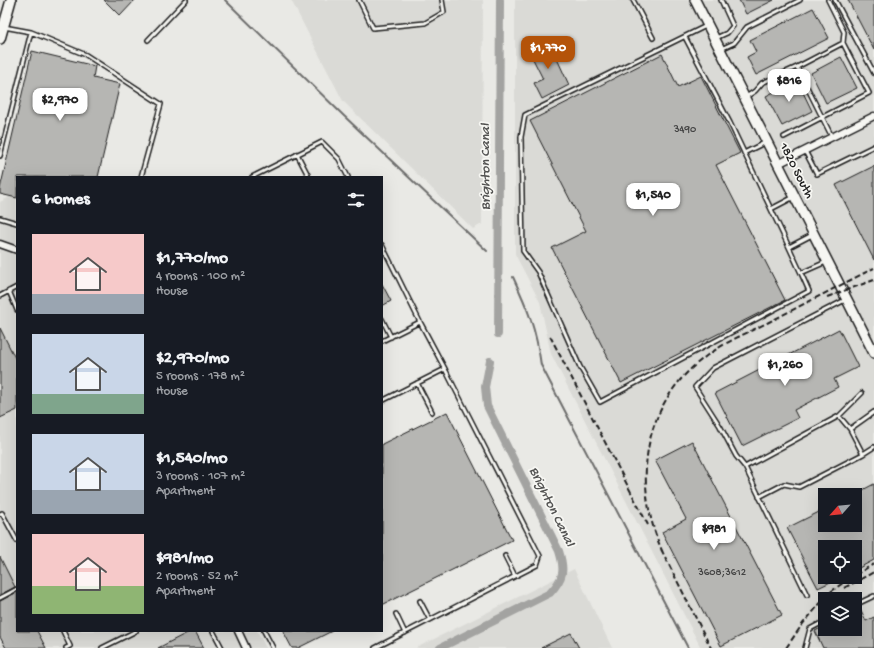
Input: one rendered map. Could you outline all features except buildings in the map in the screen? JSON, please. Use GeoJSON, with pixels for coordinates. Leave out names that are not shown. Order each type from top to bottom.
{"type":"FeatureCollection","features":[{"type":"Feature","properties":{"kind":"street"},"geometry":{"type":"LineString","coordinates":[[0,39],[11,0]]}},
{"type":"Feature","properties":{"kind":"street","name":"1820 South"},"geometry":{"type":"LineString","coordinates":[[695,0],[874,353]]}},
{"type":"Feature","properties":{"kind":"street"},"geometry":{"type":"LineString","coordinates":[[778,164],[874,116]]}},
{"type":"Feature","properties":{"kind":"street"},"geometry":{"type":"LineString","coordinates":[[0,244],[16,250]]}},
{"type":"Feature","properties":{"kind":"street"},"geometry":{"type":"LineString","coordinates":[[238,632],[246,648]]}},
{"type":"Feature","properties":{"kind":"lane"},"geometry":{"type":"LineString","coordinates":[[148,40],[186,0]]}},
{"type":"Feature","properties":{"kind":"lane"},"geometry":{"type":"LineString","coordinates":[[358,0],[373,28],[425,23],[444,12],[442,0]]}},
{"type":"Feature","properties":{"kind":"lane"},"geometry":{"type":"LineString","coordinates":[[633,0],[653,38]]}},
{"type":"Feature","properties":{"kind":"lane"},"geometry":{"type":"LineString","coordinates":[[715,39],[726,34],[733,26],[721,0]]}},
{"type":"Feature","properties":{"kind":"lane"},"geometry":{"type":"LineString","coordinates":[[720,50],[734,43],[747,27],[800,0]]}},
{"type":"Feature","properties":{"kind":"lane"},"geometry":{"type":"LineString","coordinates":[[784,137],[869,93],[842,43],[844,32],[828,0]]}},
{"type":"Feature","properties":{"kind":"lane"},"geometry":{"type":"LineString","coordinates":[[836,0],[874,73]]}},
{"type":"Feature","properties":{"kind":"lane"},"geometry":{"type":"LineString","coordinates":[[4,26],[31,32],[86,55],[161,104],[141,176]]}},
{"type":"Feature","properties":{"kind":"lane"},"geometry":{"type":"LineString","coordinates":[[685,37],[744,153],[809,292],[600,402],[580,368],[538,272],[522,251],[521,137],[524,115],[685,37],[708,26]]}},
{"type":"Feature","properties":{"kind":"lane"},"geometry":{"type":"LineString","coordinates":[[0,156],[31,32]]}},
{"type":"Feature","properties":{"kind":"lane"},"geometry":{"type":"LineString","coordinates":[[744,98],[755,91],[762,83],[797,67],[842,43]]}},
{"type":"Feature","properties":{"kind":"lane"},"geometry":{"type":"LineString","coordinates":[[797,67],[832,137]]}},
{"type":"Feature","properties":{"kind":"lane"},"geometry":{"type":"LineString","coordinates":[[744,153],[767,141]]}},
{"type":"Feature","properties":{"kind":"lane"},"geometry":{"type":"LineString","coordinates":[[254,176],[322,142],[339,159],[348,176]]}},
{"type":"Feature","properties":{"kind":"lane"},"geometry":{"type":"LineString","coordinates":[[805,151],[816,174],[874,146]]}},
{"type":"Feature","properties":{"kind":"lane"},"geometry":{"type":"LineString","coordinates":[[298,154],[308,174]]}},
{"type":"Feature","properties":{"kind":"lane"},"geometry":{"type":"LineString","coordinates":[[771,209],[795,197]]}},
{"type":"Feature","properties":{"kind":"lane"},"geometry":{"type":"LineString","coordinates":[[0,218],[16,223]]}},
{"type":"Feature","properties":{"kind":"lane"},"geometry":{"type":"LineString","coordinates":[[789,247],[814,234]]}},
{"type":"Feature","properties":{"kind":"lane"},"geometry":{"type":"LineString","coordinates":[[375,648],[537,565],[540,556],[383,247]]}},
{"type":"Feature","properties":{"kind":"lane"},"geometry":{"type":"LineString","coordinates":[[801,273],[827,261]]}},
{"type":"Feature","properties":{"kind":"lane"},"geometry":{"type":"LineString","coordinates":[[0,296],[16,288]]}},
{"type":"Feature","properties":{"kind":"lane"},"geometry":{"type":"LineString","coordinates":[[9,291],[16,308]]}},
{"type":"Feature","properties":{"kind":"lane"},"geometry":{"type":"LineString","coordinates":[[806,595],[745,467],[736,456],[720,426],[696,387],[713,368],[847,299]]}},
{"type":"Feature","properties":{"kind":"lane"},"geometry":{"type":"LineString","coordinates":[[383,320],[391,336]]}},
{"type":"Feature","properties":{"kind":"lane"},"geometry":{"type":"LineString","coordinates":[[383,340],[420,322]]}},
{"type":"Feature","properties":{"kind":"lane"},"geometry":{"type":"LineString","coordinates":[[383,400],[445,369]]}},
{"type":"Feature","properties":{"kind":"lane"},"geometry":{"type":"LineString","coordinates":[[417,383],[432,412]]}},
{"type":"Feature","properties":{"kind":"lane"},"geometry":{"type":"LineString","coordinates":[[745,467],[839,416],[862,393]]}},
{"type":"Feature","properties":{"kind":"lane"},"geometry":{"type":"LineString","coordinates":[[850,429],[874,412]]}},
{"type":"Feature","properties":{"kind":"lane"},"geometry":{"type":"LineString","coordinates":[[839,416],[850,429],[863,454]]}},
{"type":"Feature","properties":{"kind":"lane"},"geometry":{"type":"LineString","coordinates":[[759,497],[784,484],[799,487],[874,447]]}},
{"type":"Feature","properties":{"kind":"lane"},"geometry":{"type":"LineString","coordinates":[[0,514],[2,513],[16,539]]}},
{"type":"Feature","properties":{"kind":"lane"},"geometry":{"type":"LineString","coordinates":[[505,556],[515,576]]}},
{"type":"Feature","properties":{"kind":"lane"},"geometry":{"type":"LineString","coordinates":[[0,598],[16,590]]}},
{"type":"Feature","properties":{"kind":"lane"},"geometry":{"type":"LineString","coordinates":[[862,602],[874,596]]}},
{"type":"Feature","properties":{"kind":"lane"},"geometry":{"type":"LineString","coordinates":[[420,601],[430,620]]}},
{"type":"Feature","properties":{"kind":"lane"},"geometry":{"type":"LineString","coordinates":[[396,614],[405,633]]}},
{"type":"Feature","properties":{"kind":"lane"},"geometry":{"type":"LineString","coordinates":[[805,648],[810,629],[818,625]]}},
{"type":"Feature","properties":{"kind":"lane"},"geometry":{"type":"LineString","coordinates":[[64,632],[71,647],[66,648]]}},
{"type":"Feature","properties":{"kind":"lane"},"geometry":{"type":"LineString","coordinates":[[102,648],[134,632]]}},
{"type":"Feature","properties":{"kind":"lane"},"geometry":{"type":"LineString","coordinates":[[214,632],[222,648]]}},
{"type":"Feature","properties":{"kind":"lane"},"geometry":{"type":"LineString","coordinates":[[265,632],[273,648]]}},
{"type":"Feature","properties":{"kind":"shaded area"},"geometry":{"type":"Polygon","coordinates":[[[291,0],[483,0],[482,224],[473,229],[343,101],[291,0]]]}},
{"type":"Feature","properties":{"kind":"shaded area"},"geometry":{"type":"Polygon","coordinates":[[[515,0],[874,0],[874,648],[701,648],[551,354],[540,302],[515,254],[515,0]]]}},
{"type":"Feature","properties":{"kind":"shaded area"},"geometry":{"type":"Polygon","coordinates":[[[16,194],[16,632],[258,632],[266,648],[0,648],[0,202],[16,194]]]}},
{"type":"Feature","properties":{"kind":"shaded area"},"geometry":{"type":"Polygon","coordinates":[[[574,569],[612,648],[416,648],[574,569]]]}},
{"type":"Feature","properties":{"kind":"waterway"},"geometry":{"type":"LineString","coordinates":[[225,0],[344,116],[487,251]]}},
{"type":"Feature","properties":{"kind":"waterway","name":"Brighton Canal"},"geometry":{"type":"LineString","coordinates":[[498,334],[500,0]]}},
{"type":"Feature","properties":{"kind":"waterway"},"geometry":{"type":"LineString","coordinates":[[513,277],[531,320],[537,341],[541,365],[688,648]]}},
{"type":"Feature","properties":{"kind":"waterway","name":"Brighton Canal"},"geometry":{"type":"LineString","coordinates":[[440,648],[550,593],[555,588],[562,574],[562,563],[559,551],[487,406],[485,387],[490,361]]}},
{"type":"Feature","properties":{"kind":"railway"},"geometry":{"type":"LineString","coordinates":[[663,553],[653,527],[647,500],[646,473],[648,447],[655,422],[667,398],[684,376],[705,357],[720,347],[874,268]]}},
{"type":"Feature","properties":{"kind":"railway"},"geometry":{"type":"LineString","coordinates":[[827,297],[874,280]]}},
{"type":"Feature","properties":{"kind":"railway"},"geometry":{"type":"LineString","coordinates":[[550,336],[648,525]]}},
{"type":"Feature","properties":{"kind":"railway"},"geometry":{"type":"LineString","coordinates":[[661,549],[711,648]]}},
{"type":"Feature","properties":{"kind":"railway"},"geometry":{"type":"LineString","coordinates":[[862,571],[874,564]]}},
{"type":"Feature","properties":{"kind":"railway"},"geometry":{"type":"LineString","coordinates":[[844,588],[874,572]]}},
{"type":"Feature","properties":{"kind":"railway"},"geometry":{"type":"LineString","coordinates":[[801,626],[829,593],[841,584]]}},
{"type":"Feature","properties":{"kind":"railway"},"geometry":{"type":"LineString","coordinates":[[786,648],[804,622]]}}]}
